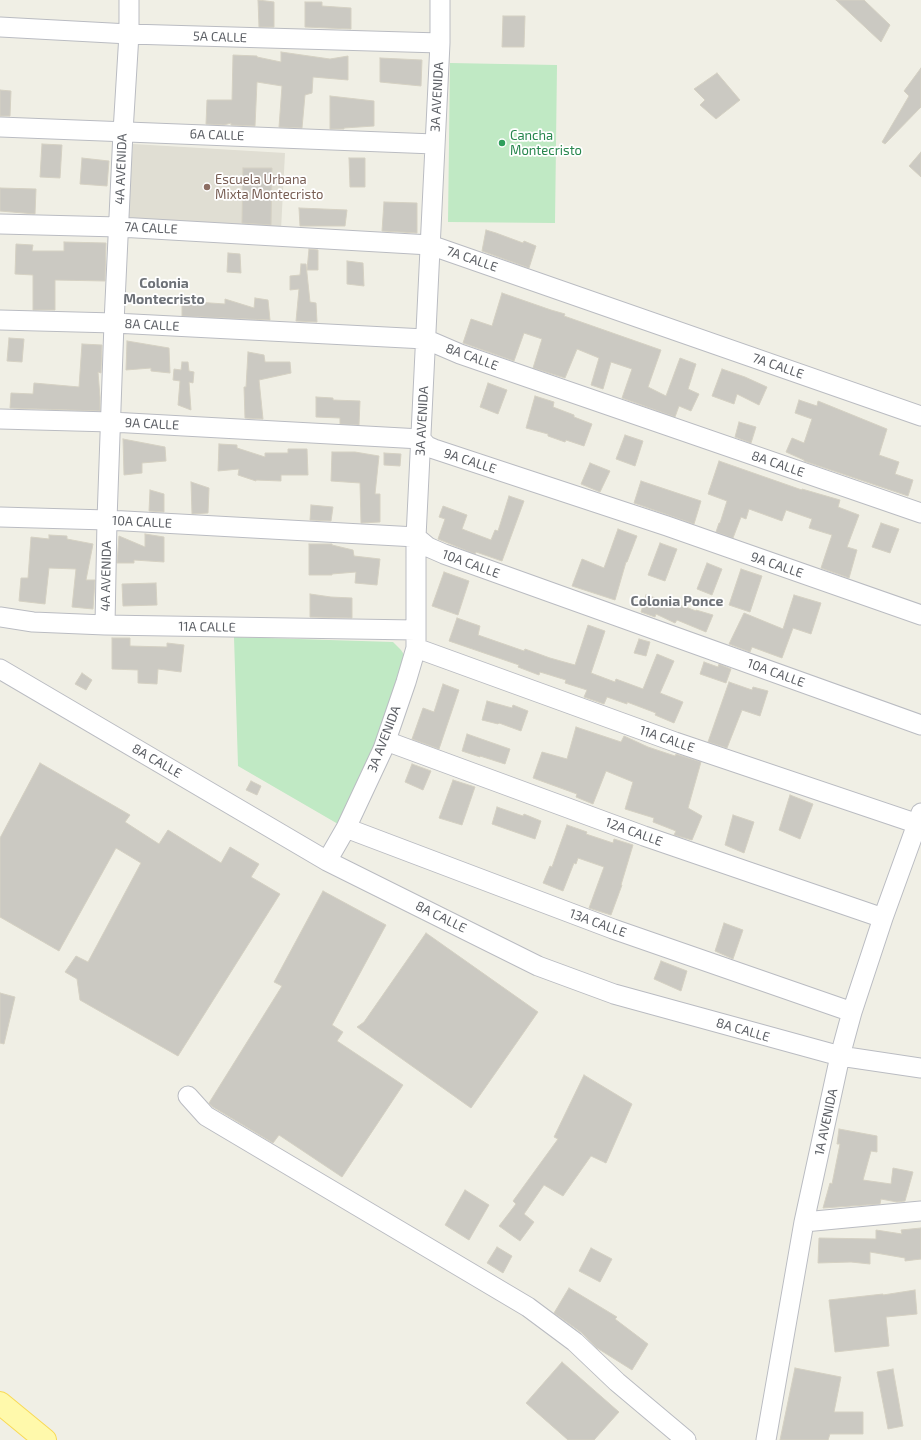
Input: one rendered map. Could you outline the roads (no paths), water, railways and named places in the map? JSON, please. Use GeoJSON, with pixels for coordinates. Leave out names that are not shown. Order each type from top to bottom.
{"type":"FeatureCollection","features":[{"type":"Feature","properties":{"kind":"main road"},"geometry":{"type":"LineString","coordinates":[[4,1409],[45,1440]]}},
{"type":"Feature","properties":{"kind":"street","name":"4A AVENIDA"},"geometry":{"type":"LineString","coordinates":[[105,625],[106,520],[122,132],[129,34],[129,0]]}},
{"type":"Feature","properties":{"kind":"street","name":"3A AVENIDA"},"geometry":{"type":"LineString","coordinates":[[327,861],[346,828],[386,741],[406,682],[415,639],[416,537],[440,43],[440,0]]}},
{"type":"Feature","properties":{"kind":"street","name":"5A CALLE"},"geometry":{"type":"LineString","coordinates":[[0,27],[129,34],[440,43]]}},
{"type":"Feature","properties":{"kind":"street","name":"6A CALLE"},"geometry":{"type":"LineString","coordinates":[[0,127],[434,144]]}},
{"type":"Feature","properties":{"kind":"street","name":"7A CALLE"},"geometry":{"type":"LineString","coordinates":[[0,224],[119,227],[430,244],[921,416]]}},
{"type":"Feature","properties":{"kind":"street","name":"8A CALLE"},"geometry":{"type":"LineString","coordinates":[[0,320],[114,323],[425,339],[460,354],[921,513]]}},
{"type":"Feature","properties":{"kind":"street","name":"9A CALLE"},"geometry":{"type":"LineString","coordinates":[[0,419],[111,422],[421,440],[427,446],[434,449],[667,526],[921,615]]}},
{"type":"Feature","properties":{"kind":"street","name":"10A CALLE"},"geometry":{"type":"LineString","coordinates":[[0,517],[106,520],[416,537],[428,547],[444,554],[921,725]]}},
{"type":"Feature","properties":{"kind":"street","name":"11A CALLE"},"geometry":{"type":"LineString","coordinates":[[0,617],[33,622],[415,639],[675,742],[920,821]]}},
{"type":"Feature","properties":{"kind":"street","name":"8A CALLE"},"geometry":{"type":"LineString","coordinates":[[0,669],[327,861],[538,966],[614,994],[840,1056],[921,1068]]}},
{"type":"Feature","properties":{"kind":"street","name":"12A CALLE"},"geometry":{"type":"LineString","coordinates":[[386,741],[644,836],[883,918]]}},
{"type":"Feature","properties":{"kind":"street","name":"1A AVENIDA"},"geometry":{"type":"LineString","coordinates":[[766,1440],[804,1222],[840,1056],[852,1012],[883,918],[920,821]]}},
{"type":"Feature","properties":{"kind":"street","name":"13A CALLE"},"geometry":{"type":"LineString","coordinates":[[346,828],[613,929],[852,1012]]}},
{"type":"Feature","properties":{"kind":"street"},"geometry":{"type":"LineString","coordinates":[[188,1096],[206,1116],[528,1307],[575,1342],[617,1382],[686,1440]]}},
{"type":"Feature","properties":{"kind":"street"},"geometry":{"type":"LineString","coordinates":[[804,1222],[921,1211]]}},
{"type":"Feature","properties":{"kind":"place","name":"Cancha Montecristo"},"geometry":{"type":"Point","coordinates":[502,143]}},
{"type":"Feature","properties":{"kind":"place","name":"Escuela Urbana Mixta Montecristo"},"geometry":{"type":"Point","coordinates":[207,187]}},
{"type":"Feature","properties":{"kind":"district","name":"Colonia Montecristo"},"geometry":{"type":"Point","coordinates":[164,292]}},
{"type":"Feature","properties":{"kind":"district","name":"Colonia Ponce"},"geometry":{"type":"Point","coordinates":[677,601]}}]}
